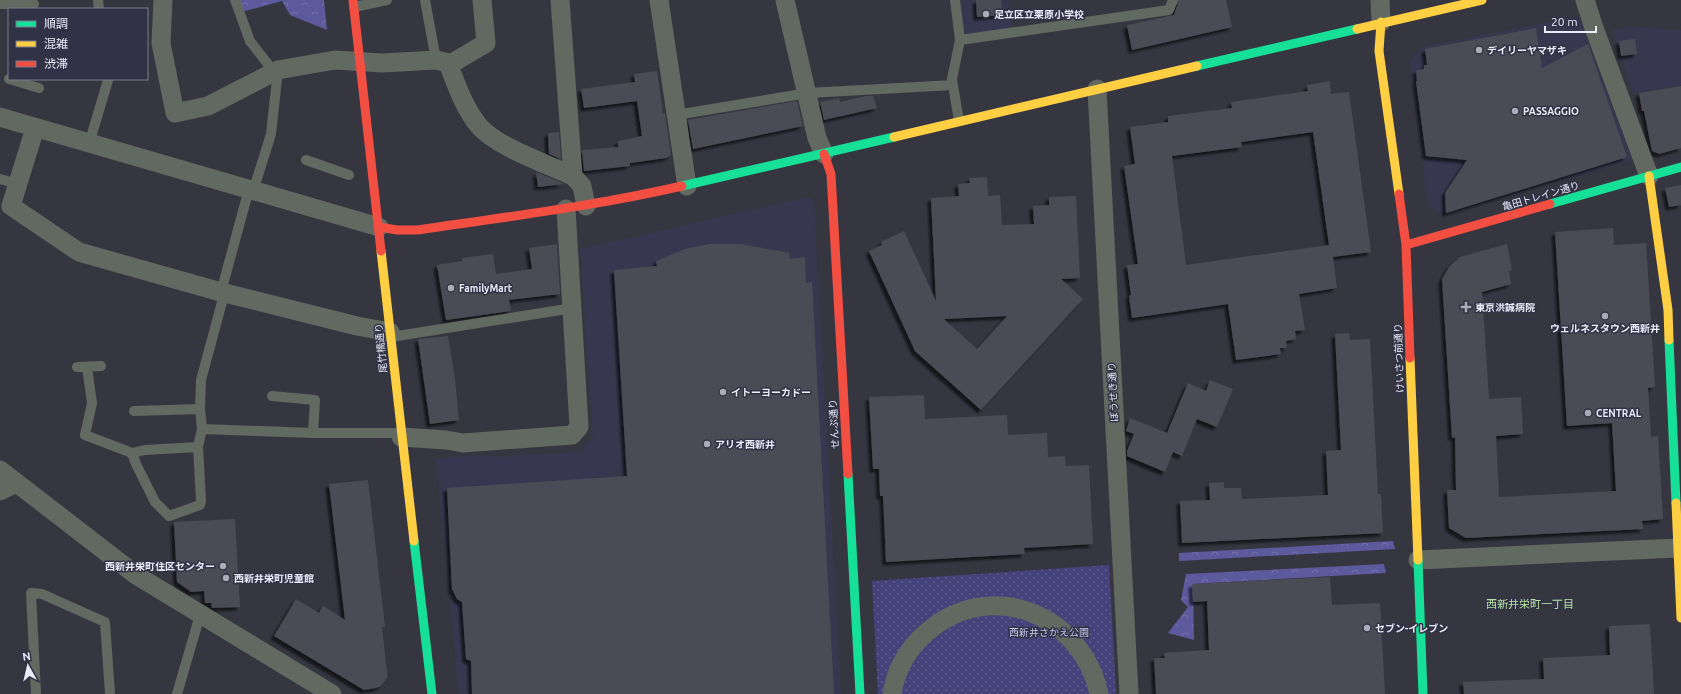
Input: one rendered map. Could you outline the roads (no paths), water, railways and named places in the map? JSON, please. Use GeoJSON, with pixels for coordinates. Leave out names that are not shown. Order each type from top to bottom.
{"type":"FeatureCollection","features":[{"type":"Feature","properties":{"kind":"street"},"geometry":{"type":"LineString","coordinates":[[163,0],[161,43],[175,113],[208,106],[276,71],[335,60],[382,63],[454,62],[486,43],[482,0]]}},
{"type":"Feature","properties":{"kind":"street"},"geometry":{"type":"LineString","coordinates":[[560,0],[573,176]]}},
{"type":"Feature","properties":{"kind":"street"},"geometry":{"type":"LineString","coordinates":[[659,0],[687,186]]}},
{"type":"Feature","properties":{"kind":"street"},"geometry":{"type":"LineString","coordinates":[[785,0],[808,93],[817,138],[824,154]]}},
{"type":"Feature","properties":{"kind":"street"},"geometry":{"type":"LineString","coordinates":[[1380,0],[1381,22]]}},
{"type":"Feature","properties":{"kind":"street"},"geometry":{"type":"LineString","coordinates":[[0,117],[89,144],[379,226],[396,230],[417,230],[566,210],[687,186],[1381,22],[1482,0]]}},
{"type":"Feature","properties":{"kind":"street"},"geometry":{"type":"LineString","coordinates":[[1585,0],[1648,176],[1675,315],[1678,548],[1681,618]]}},
{"type":"Feature","properties":{"kind":"street","name":"尾竹橋通り"},"geometry":{"type":"LineString","coordinates":[[354,3],[359,61],[379,226],[401,435],[432,694]]}},
{"type":"Feature","properties":{"kind":"street","name":"けいさつ前通り"},"geometry":{"type":"LineString","coordinates":[[1381,22],[1379,51],[1406,245],[1423,694]]}},
{"type":"Feature","properties":{"kind":"street"},"geometry":{"type":"LineString","coordinates":[[442,62],[479,126],[498,142],[573,176],[582,186],[586,206]]}},
{"type":"Feature","properties":{"kind":"street","name":"ぼうせき通り"},"geometry":{"type":"LineString","coordinates":[[1097,89],[1129,694]]}},
{"type":"Feature","properties":{"kind":"street"},"geometry":{"type":"LineString","coordinates":[[35,128],[9,182],[11,206],[79,252],[221,292],[391,335]]}},
{"type":"Feature","properties":{"kind":"street","name":"せんぷ通り"},"geometry":{"type":"LineString","coordinates":[[824,154],[830,174],[860,694]]}},
{"type":"Feature","properties":{"kind":"street","name":"亀田トレイン通り"},"geometry":{"type":"LineString","coordinates":[[1406,245],[1681,166]]}},
{"type":"Feature","properties":{"kind":"street"},"geometry":{"type":"LineString","coordinates":[[401,435],[463,443],[572,435],[579,427],[566,210]]}},
{"type":"Feature","properties":{"kind":"street"},"geometry":{"type":"LineString","coordinates":[[0,470],[136,575],[332,694]]}},
{"type":"Feature","properties":{"kind":"street"},"geometry":{"type":"LineString","coordinates":[[0,491],[16,483]]}},
{"type":"Feature","properties":{"kind":"street"},"geometry":{"type":"LineString","coordinates":[[1418,560],[1678,548]]}},
{"type":"Feature","properties":{"kind":"street"},"geometry":{"type":"LineString","coordinates":[[892,694],[894,683],[903,660],[917,640],[936,624],[958,613],[982,607],[1003,606],[1030,612],[1061,629],[1076,643],[1087,661],[1096,680],[1098,694]]}},
{"type":"Feature","properties":{"kind":"lane"},"geometry":{"type":"LineString","coordinates":[[132,453],[155,502],[169,516],[200,505],[198,447],[202,429],[200,409],[201,380],[222,302],[221,292],[249,189],[256,182],[271,134],[276,71],[250,41],[235,0]]}},
{"type":"Feature","properties":{"kind":"lane"},"geometry":{"type":"LineString","coordinates":[[354,3],[387,0]]}},
{"type":"Feature","properties":{"kind":"lane"},"geometry":{"type":"LineString","coordinates":[[425,0],[442,62]]}},
{"type":"Feature","properties":{"kind":"lane"},"geometry":{"type":"LineString","coordinates":[[955,0],[960,40],[952,80],[959,121]]}},
{"type":"Feature","properties":{"kind":"lane"},"geometry":{"type":"LineString","coordinates":[[960,40],[1169,10],[1173,0]]}},
{"type":"Feature","properties":{"kind":"lane"},"geometry":{"type":"LineString","coordinates":[[0,4],[34,4]]}},
{"type":"Feature","properties":{"kind":"lane"},"geometry":{"type":"LineString","coordinates":[[12,80],[39,88]]}},
{"type":"Feature","properties":{"kind":"lane"},"geometry":{"type":"LineString","coordinates":[[89,144],[108,80]]}},
{"type":"Feature","properties":{"kind":"lane"},"geometry":{"type":"LineString","coordinates":[[676,114],[808,93],[953,85]]}},
{"type":"Feature","properties":{"kind":"lane"},"geometry":{"type":"LineString","coordinates":[[306,160],[349,176]]}},
{"type":"Feature","properties":{"kind":"lane"},"geometry":{"type":"LineString","coordinates":[[391,335],[573,308]]}},
{"type":"Feature","properties":{"kind":"lane"},"geometry":{"type":"LineString","coordinates":[[100,366],[82,367],[92,403],[85,435],[132,453],[146,450],[198,447]]}},
{"type":"Feature","properties":{"kind":"lane"},"geometry":{"type":"LineString","coordinates":[[272,396],[315,400],[313,433]]}},
{"type":"Feature","properties":{"kind":"lane"},"geometry":{"type":"LineString","coordinates":[[134,411],[200,409]]}},
{"type":"Feature","properties":{"kind":"lane"},"geometry":{"type":"LineString","coordinates":[[202,429],[401,435]]}},
{"type":"Feature","properties":{"kind":"lane"},"geometry":{"type":"LineString","coordinates":[[36,694],[30,593],[42,594],[105,622],[110,694]]}},
{"type":"Feature","properties":{"kind":"lane"},"geometry":{"type":"LineString","coordinates":[[177,694],[200,615]]}},
{"type":"Feature","properties":{"kind":"place","name":"足立区立栗原小学校"},"geometry":{"type":"Point","coordinates":[986,14]}},
{"type":"Feature","properties":{"kind":"place","name":"デイリーヤマザキ"},"geometry":{"type":"Point","coordinates":[1479,50]}},
{"type":"Feature","properties":{"kind":"place","name":"PASSAGGIO"},"geometry":{"type":"Point","coordinates":[1515,111]}},
{"type":"Feature","properties":{"kind":"place","name":"FamilyMart"},"geometry":{"type":"Point","coordinates":[451,288]}},
{"type":"Feature","properties":{"kind":"place","name":"東京洪誠病院"},"geometry":{"type":"Point","coordinates":[1466,307]}},
{"type":"Feature","properties":{"kind":"place","name":"ウェルネスタウン西新井"},"geometry":{"type":"Point","coordinates":[1605,316]}},
{"type":"Feature","properties":{"kind":"place","name":"イトーヨーカドー"},"geometry":{"type":"Point","coordinates":[723,392]}},
{"type":"Feature","properties":{"kind":"place","name":"CENTRAL"},"geometry":{"type":"Point","coordinates":[1588,413]}},
{"type":"Feature","properties":{"kind":"place","name":"アリオ西新井"},"geometry":{"type":"Point","coordinates":[707,444]}},
{"type":"Feature","properties":{"kind":"place","name":"西新井栄町住区センター"},"geometry":{"type":"Point","coordinates":[223,566]}},
{"type":"Feature","properties":{"kind":"place","name":"西新井栄町児童館"},"geometry":{"type":"Point","coordinates":[226,578]}},
{"type":"Feature","properties":{"kind":"place","name":"セブン-イレブン"},"geometry":{"type":"Point","coordinates":[1367,628]}},
{"type":"Feature","properties":{"kind":"district","name":"西新井栄町一丁目"},"geometry":{"type":"Point","coordinates":[1530,604]}},
{"type":"Feature","properties":{"kind":"park label","name":"西新井さかえ公園"},"geometry":{"type":"Point","coordinates":[1049,632]}}]}
